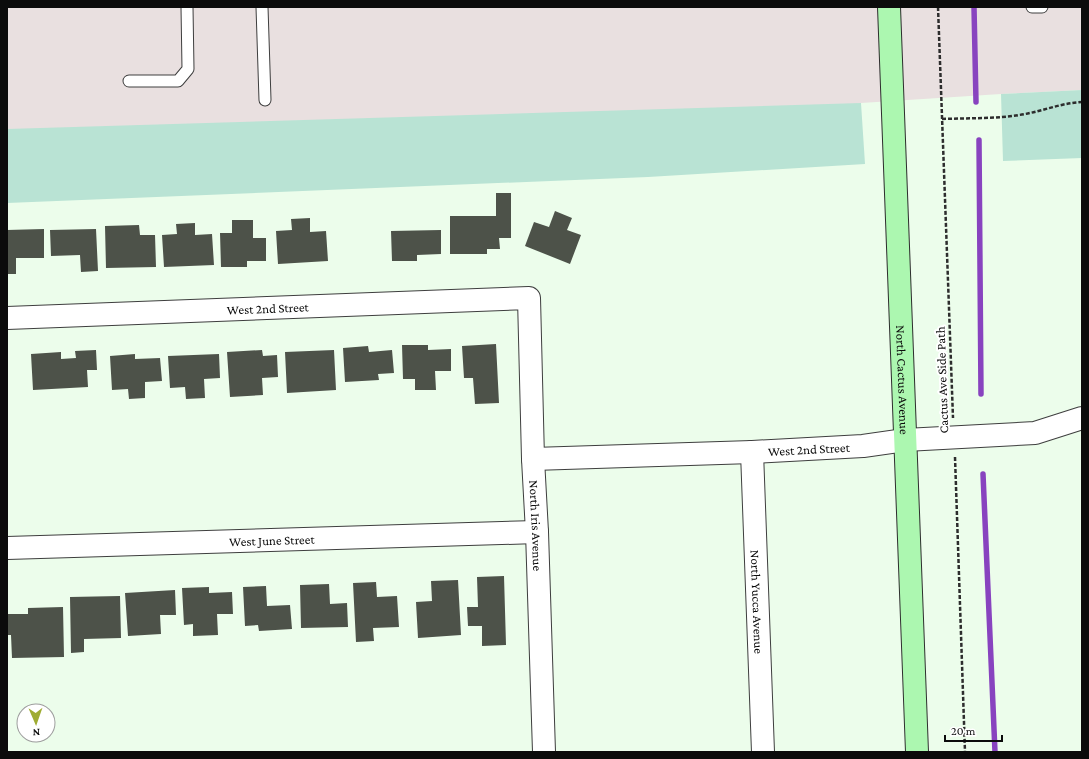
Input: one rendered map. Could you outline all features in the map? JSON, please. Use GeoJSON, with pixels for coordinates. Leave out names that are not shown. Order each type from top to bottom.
{"type":"FeatureCollection","features":[{"type":"Feature","properties":{"kind":"main road","name":"North Cactus Avenue"},"geometry":{"type":"LineString","coordinates":[[889,7],[917,752]]}},
{"type":"Feature","properties":{"kind":"street","name":"West 2nd Street"},"geometry":{"type":"LineString","coordinates":[[7,318],[529,298]]}},
{"type":"Feature","properties":{"kind":"street","name":"North Iris Avenue"},"geometry":{"type":"LineString","coordinates":[[529,298],[533,459],[538,532],[544,752]]}},
{"type":"Feature","properties":{"kind":"street","name":"West 2nd Street"},"geometry":{"type":"LineString","coordinates":[[533,459],[752,452],[863,446],[905,440],[954,436],[1035,433],[1082,418]]}},
{"type":"Feature","properties":{"kind":"street","name":"North Yucca Avenue"},"geometry":{"type":"LineString","coordinates":[[752,452],[763,752]]}},
{"type":"Feature","properties":{"kind":"street","name":"West June Street"},"geometry":{"type":"LineString","coordinates":[[7,548],[538,532]]}},
{"type":"Feature","properties":{"kind":"lane"},"geometry":{"type":"LineString","coordinates":[[129,81],[178,81],[188,69],[187,7]]}},
{"type":"Feature","properties":{"kind":"lane"},"geometry":{"type":"LineString","coordinates":[[262,7],[265,100]]}},
{"type":"Feature","properties":{"kind":"lane"},"geometry":{"type":"LineString","coordinates":[[1032,7],[1042,7]]}},
{"type":"Feature","properties":{"kind":"path","name":"Cactus Ave Side Path"},"geometry":{"type":"LineString","coordinates":[[938,7],[965,752]]}},
{"type":"Feature","properties":{"kind":"path"},"geometry":{"type":"LineString","coordinates":[[942,119],[1017,115],[1032,113],[1063,104],[1082,102]]}},
{"type":"Feature","properties":{"kind":"shaded area"},"geometry":{"type":"Polygon","coordinates":[[[7,7],[1082,7],[1082,90],[861,103],[848,106],[7,130],[7,7]]]}},
{"type":"Feature","properties":{"kind":"shaded area"},"geometry":{"type":"Polygon","coordinates":[[[1082,90],[1082,158],[1003,161],[1001,94],[1082,90]]]}},
{"type":"Feature","properties":{"kind":"shaded area"},"geometry":{"type":"Polygon","coordinates":[[[861,103],[865,164],[648,177],[7,203],[7,129],[861,103]]]}},
{"type":"Feature","properties":{"kind":"building"},"geometry":{"type":"Polygon","coordinates":[[[496,193],[511,193],[511,238],[499,238],[500,249],[487,249],[487,254],[450,254],[450,216],[496,216],[496,193]]]}},
{"type":"Feature","properties":{"kind":"building"},"geometry":{"type":"Polygon","coordinates":[[[555,211],[572,218],[567,230],[581,235],[570,264],[525,246],[534,222],[549,227],[555,211]]]}},
{"type":"Feature","properties":{"kind":"building"},"geometry":{"type":"Polygon","coordinates":[[[310,218],[310,232],[326,231],[328,261],[278,264],[276,231],[292,230],[291,219],[310,218]]]}},
{"type":"Feature","properties":{"kind":"building"},"geometry":{"type":"Polygon","coordinates":[[[232,220],[253,220],[253,238],[266,238],[266,261],[247,261],[247,267],[221,267],[220,233],[232,233],[232,220]]]}},
{"type":"Feature","properties":{"kind":"building"},"geometry":{"type":"Polygon","coordinates":[[[195,223],[195,235],[212,234],[214,265],[164,267],[162,235],[177,234],[176,224],[195,223]]]}},
{"type":"Feature","properties":{"kind":"building"},"geometry":{"type":"Polygon","coordinates":[[[139,225],[140,235],[155,235],[156,267],[106,268],[105,226],[139,225]]]}},
{"type":"Feature","properties":{"kind":"building"},"geometry":{"type":"Polygon","coordinates":[[[44,229],[44,258],[16,258],[16,274],[7,274],[7,230],[44,229]]]}},
{"type":"Feature","properties":{"kind":"building"},"geometry":{"type":"Polygon","coordinates":[[[96,229],[98,271],[81,272],[80,255],[51,256],[50,230],[96,229]]]}},
{"type":"Feature","properties":{"kind":"building"},"geometry":{"type":"Polygon","coordinates":[[[441,230],[441,254],[417,255],[417,261],[392,261],[391,231],[441,230]]]}},
{"type":"Feature","properties":{"kind":"building"},"geometry":{"type":"Polygon","coordinates":[[[496,344],[499,403],[475,404],[473,378],[464,378],[462,346],[496,344]]]}},
{"type":"Feature","properties":{"kind":"building"},"geometry":{"type":"Polygon","coordinates":[[[402,345],[428,345],[428,350],[451,349],[451,371],[435,371],[436,390],[415,390],[415,379],[403,379],[402,345]]]}},
{"type":"Feature","properties":{"kind":"building"},"geometry":{"type":"Polygon","coordinates":[[[368,346],[369,352],[392,350],[394,373],[378,374],[379,380],[345,382],[343,348],[368,346]]]}},
{"type":"Feature","properties":{"kind":"building"},"geometry":{"type":"Polygon","coordinates":[[[96,350],[97,370],[87,370],[88,387],[33,390],[31,354],[61,352],[61,359],[76,358],[75,351],[96,350]]]}},
{"type":"Feature","properties":{"kind":"building"},"geometry":{"type":"Polygon","coordinates":[[[262,350],[263,356],[277,355],[278,377],[262,378],[263,395],[230,397],[227,352],[262,350]]]}},
{"type":"Feature","properties":{"kind":"building"},"geometry":{"type":"Polygon","coordinates":[[[334,350],[336,390],[287,393],[285,352],[334,350]]]}},
{"type":"Feature","properties":{"kind":"building"},"geometry":{"type":"Polygon","coordinates":[[[135,354],[135,359],[160,358],[162,381],[145,382],[145,398],[129,399],[128,389],[112,390],[110,356],[135,354]]]}},
{"type":"Feature","properties":{"kind":"building"},"geometry":{"type":"Polygon","coordinates":[[[219,354],[220,378],[204,379],[205,398],[186,399],[185,387],[170,388],[168,356],[219,354]]]}},
{"type":"Feature","properties":{"kind":"building"},"geometry":{"type":"Polygon","coordinates":[[[504,576],[506,645],[482,646],[482,626],[468,626],[467,607],[478,607],[477,577],[504,576]]]}},
{"type":"Feature","properties":{"kind":"building"},"geometry":{"type":"Polygon","coordinates":[[[458,580],[461,635],[418,638],[416,602],[432,601],[431,581],[458,580]]]}},
{"type":"Feature","properties":{"kind":"building"},"geometry":{"type":"Polygon","coordinates":[[[376,582],[377,597],[397,596],[399,627],[373,628],[374,641],[356,642],[353,583],[376,582]]]}},
{"type":"Feature","properties":{"kind":"building"},"geometry":{"type":"Polygon","coordinates":[[[329,584],[330,604],[347,603],[348,627],[301,628],[300,585],[329,584]]]}},
{"type":"Feature","properties":{"kind":"building"},"geometry":{"type":"Polygon","coordinates":[[[266,586],[267,606],[290,605],[292,629],[259,631],[258,625],[245,626],[243,587],[266,586]]]}},
{"type":"Feature","properties":{"kind":"building"},"geometry":{"type":"Polygon","coordinates":[[[209,587],[209,593],[232,592],[233,614],[217,614],[218,635],[193,636],[193,624],[184,625],[182,588],[209,587]]]}},
{"type":"Feature","properties":{"kind":"building"},"geometry":{"type":"Polygon","coordinates":[[[175,590],[176,615],[160,615],[161,634],[128,636],[125,593],[175,590]]]}},
{"type":"Feature","properties":{"kind":"building"},"geometry":{"type":"Polygon","coordinates":[[[120,596],[121,638],[84,639],[84,652],[71,653],[70,597],[120,596]]]}},
{"type":"Feature","properties":{"kind":"building"},"geometry":{"type":"Polygon","coordinates":[[[63,607],[64,657],[12,658],[11,635],[7,635],[7,614],[28,614],[28,608],[63,607]]]}},
{"type":"Feature","properties":{"kind":"waterway"},"geometry":{"type":"LineString","coordinates":[[974,7],[976,102]]}},
{"type":"Feature","properties":{"kind":"waterway"},"geometry":{"type":"LineString","coordinates":[[979,140],[981,394]]}},
{"type":"Feature","properties":{"kind":"waterway"},"geometry":{"type":"LineString","coordinates":[[983,474],[995,752]]}}]}
